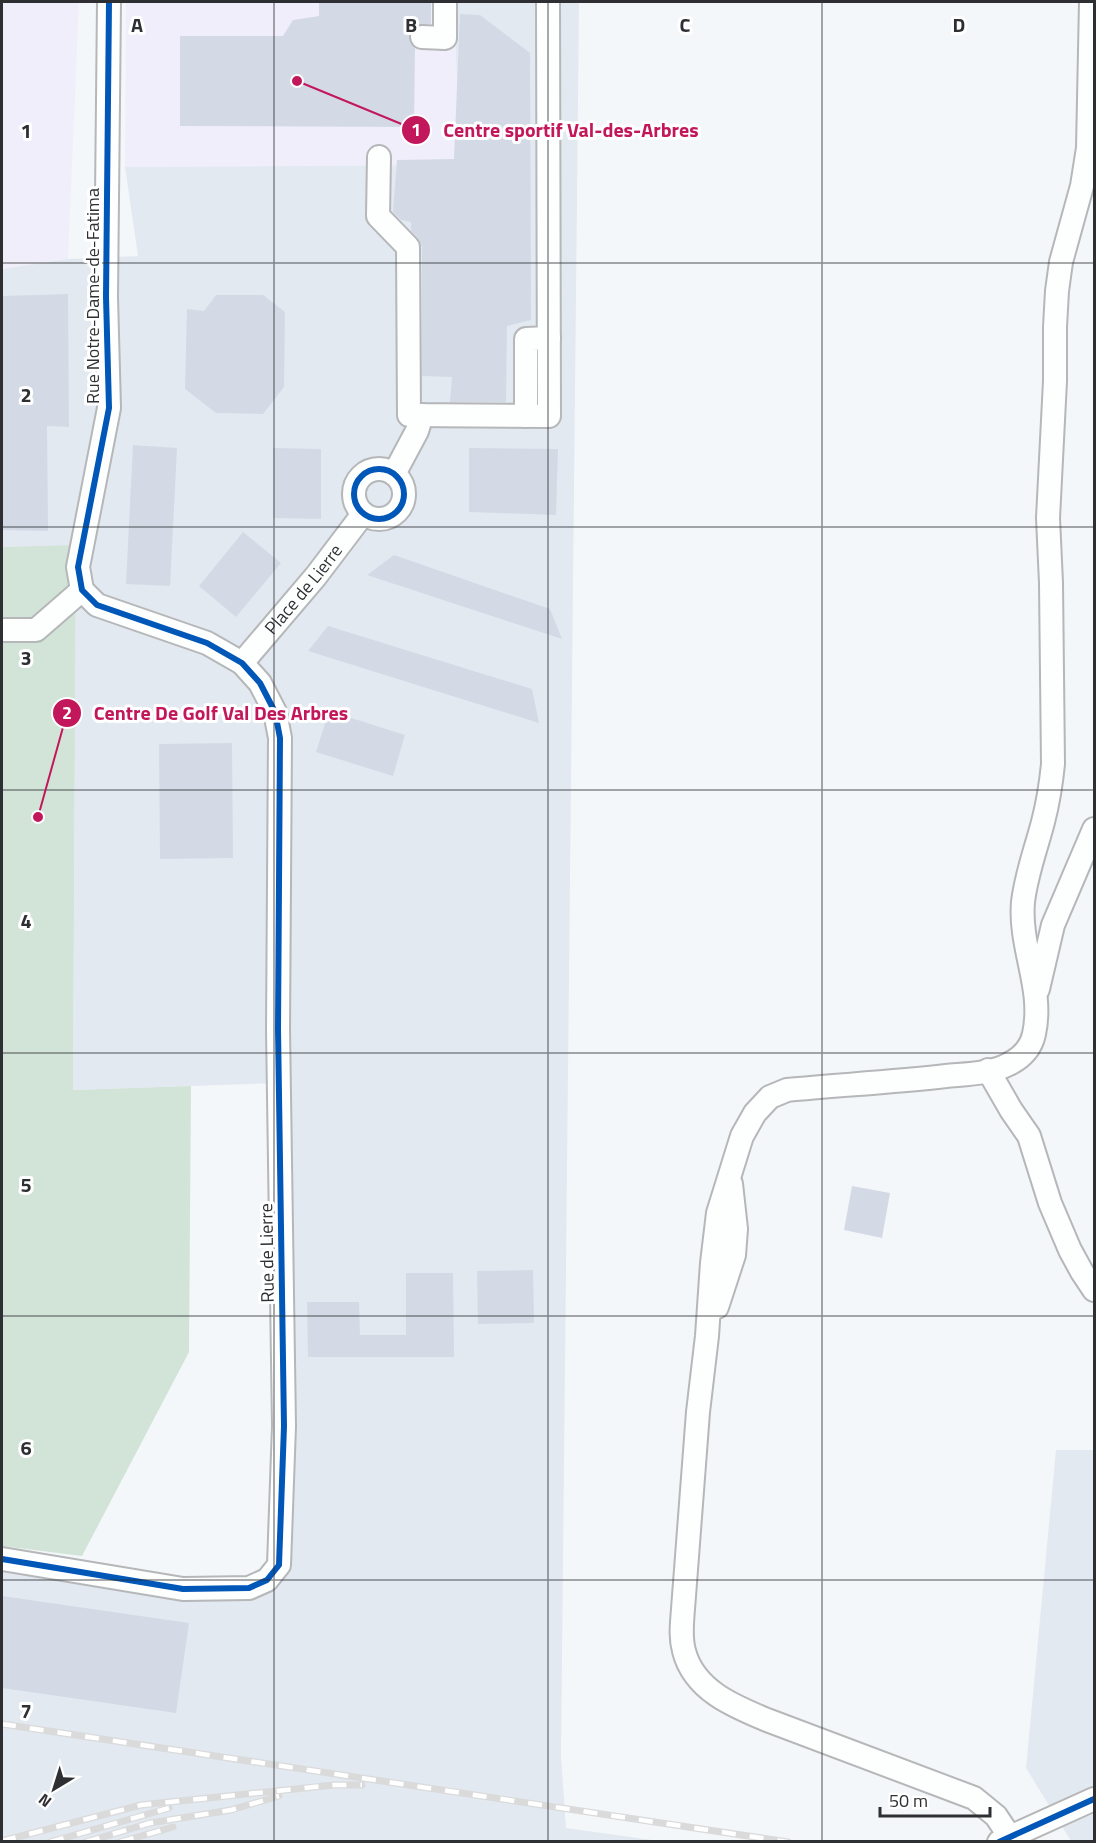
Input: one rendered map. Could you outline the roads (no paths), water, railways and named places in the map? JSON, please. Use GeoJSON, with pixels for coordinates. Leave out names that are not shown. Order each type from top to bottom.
{"type":"FeatureCollection","features":[{"type":"Feature","properties":{"kind":"street","name":"Rue Notre-Dame-de-Fatima"},"geometry":{"type":"LineString","coordinates":[[82,590],[78,567],[109,408],[106,297],[109,2]]}},
{"type":"Feature","properties":{"kind":"street"},"geometry":{"type":"LineString","coordinates":[[422,37],[445,38],[445,2]]}},
{"type":"Feature","properties":{"kind":"street"},"geometry":{"type":"LineString","coordinates":[[379,157],[378,216],[408,247],[409,415],[549,416],[548,2]]}},
{"type":"Feature","properties":{"kind":"street"},"geometry":{"type":"LineString","coordinates":[[1037,993],[1023,929],[1023,903],[1050,789],[1053,764],[1048,518],[1055,381],[1055,327],[1061,262],[1082,186],[1088,148],[1091,2]]}},
{"type":"Feature","properties":{"kind":"street"},"geometry":{"type":"LineString","coordinates":[[394,474],[417,431],[422,416]]}},
{"type":"Feature","properties":{"kind":"street"},"geometry":{"type":"LineString","coordinates":[[374,469],[382,469],[394,474],[402,483],[404,491],[404,500],[395,514],[379,519],[363,514],[354,500],[353,492],[360,477],[374,469]]}},
{"type":"Feature","properties":{"kind":"street","name":"Place de Lierre"},"geometry":{"type":"LineString","coordinates":[[242,663],[316,576],[363,514]]}},
{"type":"Feature","properties":{"kind":"street"},"geometry":{"type":"LineString","coordinates":[[2,630],[36,630],[82,590],[98,605],[207,643],[242,663]]}},
{"type":"Feature","properties":{"kind":"street","name":"Rue de Lierre"},"geometry":{"type":"LineString","coordinates":[[2,1559],[183,1589],[249,1588],[267,1580],[279,1565],[284,1426],[278,1029],[280,738],[275,712],[260,683],[242,663]]}},
{"type":"Feature","properties":{"kind":"street"},"geometry":{"type":"LineString","coordinates":[[1095,828],[1053,925],[1037,993],[1034,1034],[1028,1048],[1020,1058],[1006,1066],[988,1070],[920,1079],[787,1090],[770,1097],[755,1113],[742,1136],[718,1213],[712,1263],[707,1336],[698,1412],[682,1637],[690,1666],[698,1679],[710,1691],[740,1709],[974,1798],[996,1816],[1005,1839],[1095,1799]]}},
{"type":"Feature","properties":{"kind":"street"},"geometry":{"type":"LineString","coordinates":[[988,1070],[1029,1136],[1050,1203],[1082,1272],[1095,1290]]}},
{"type":"Feature","properties":{"kind":"railway"},"geometry":{"type":"LineString","coordinates":[[2,1724],[788,1842]]}},
{"type":"Feature","properties":{"kind":"railway"},"geometry":{"type":"LineString","coordinates":[[2,1841],[141,1805],[334,1785],[362,1785]]}},
{"type":"Feature","properties":{"kind":"railway"},"geometry":{"type":"LineString","coordinates":[[86,1842],[150,1823],[231,1810],[279,1796]]}},
{"type":"Feature","properties":{"kind":"railway"},"geometry":{"type":"LineString","coordinates":[[50,1842],[169,1808]]}},
{"type":"Feature","properties":{"kind":"railway"},"geometry":{"type":"LineString","coordinates":[[120,1842],[173,1827]]}},
{"type":"Feature","properties":{"kind":"place","name":"Centre sportif Val-des-Arbres"},"geometry":{"type":"Point","coordinates":[297,81]}},
{"type":"Feature","properties":{"kind":"place","name":"Centre De Golf Val Des Arbres"},"geometry":{"type":"Point","coordinates":[38,817]}}]}
